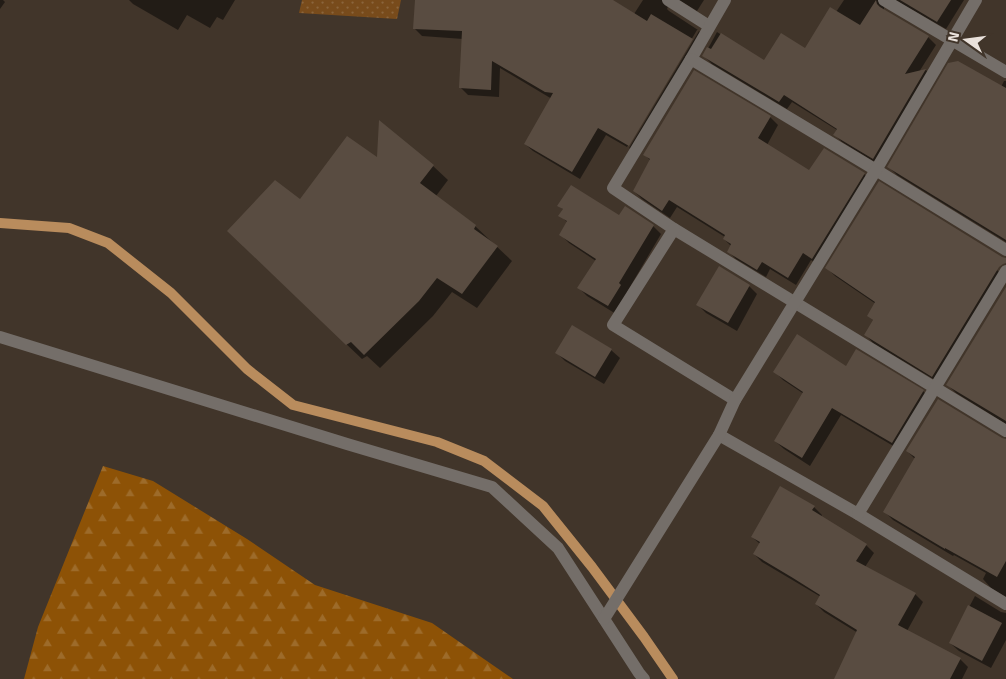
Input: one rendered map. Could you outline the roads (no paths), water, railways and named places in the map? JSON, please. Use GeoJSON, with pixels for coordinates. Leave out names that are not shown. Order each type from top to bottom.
{"type":"FeatureCollection","features":[{"type":"Feature","properties":{"kind":"street"},"geometry":{"type":"LineString","coordinates":[[668,0],[709,26]]}},
{"type":"Feature","properties":{"kind":"street"},"geometry":{"type":"LineString","coordinates":[[724,0],[691,59],[613,188],[674,229],[1006,431]]}},
{"type":"Feature","properties":{"kind":"street"},"geometry":{"type":"LineString","coordinates":[[884,0],[1006,72]]}},
{"type":"Feature","properties":{"kind":"street"},"geometry":{"type":"LineString","coordinates":[[604,619],[719,436],[735,400],[876,170],[976,0]]}},
{"type":"Feature","properties":{"kind":"street"},"geometry":{"type":"LineString","coordinates":[[691,59],[1006,250]]}},
{"type":"Feature","properties":{"kind":"street"},"geometry":{"type":"LineString","coordinates":[[674,229],[613,325],[735,400]]}},
{"type":"Feature","properties":{"kind":"street"},"geometry":{"type":"LineString","coordinates":[[858,514],[1006,271]]}},
{"type":"Feature","properties":{"kind":"street"},"geometry":{"type":"LineString","coordinates":[[0,337],[492,487],[558,548],[644,679]]}},
{"type":"Feature","properties":{"kind":"street"},"geometry":{"type":"LineString","coordinates":[[719,436],[858,514],[1006,604]]}},
{"type":"Feature","properties":{"kind":"waterway"},"geometry":{"type":"LineString","coordinates":[[0,223],[69,228],[108,243],[171,293],[247,369],[293,405],[437,442],[484,461],[543,506],[592,567],[673,679]]}}]}
